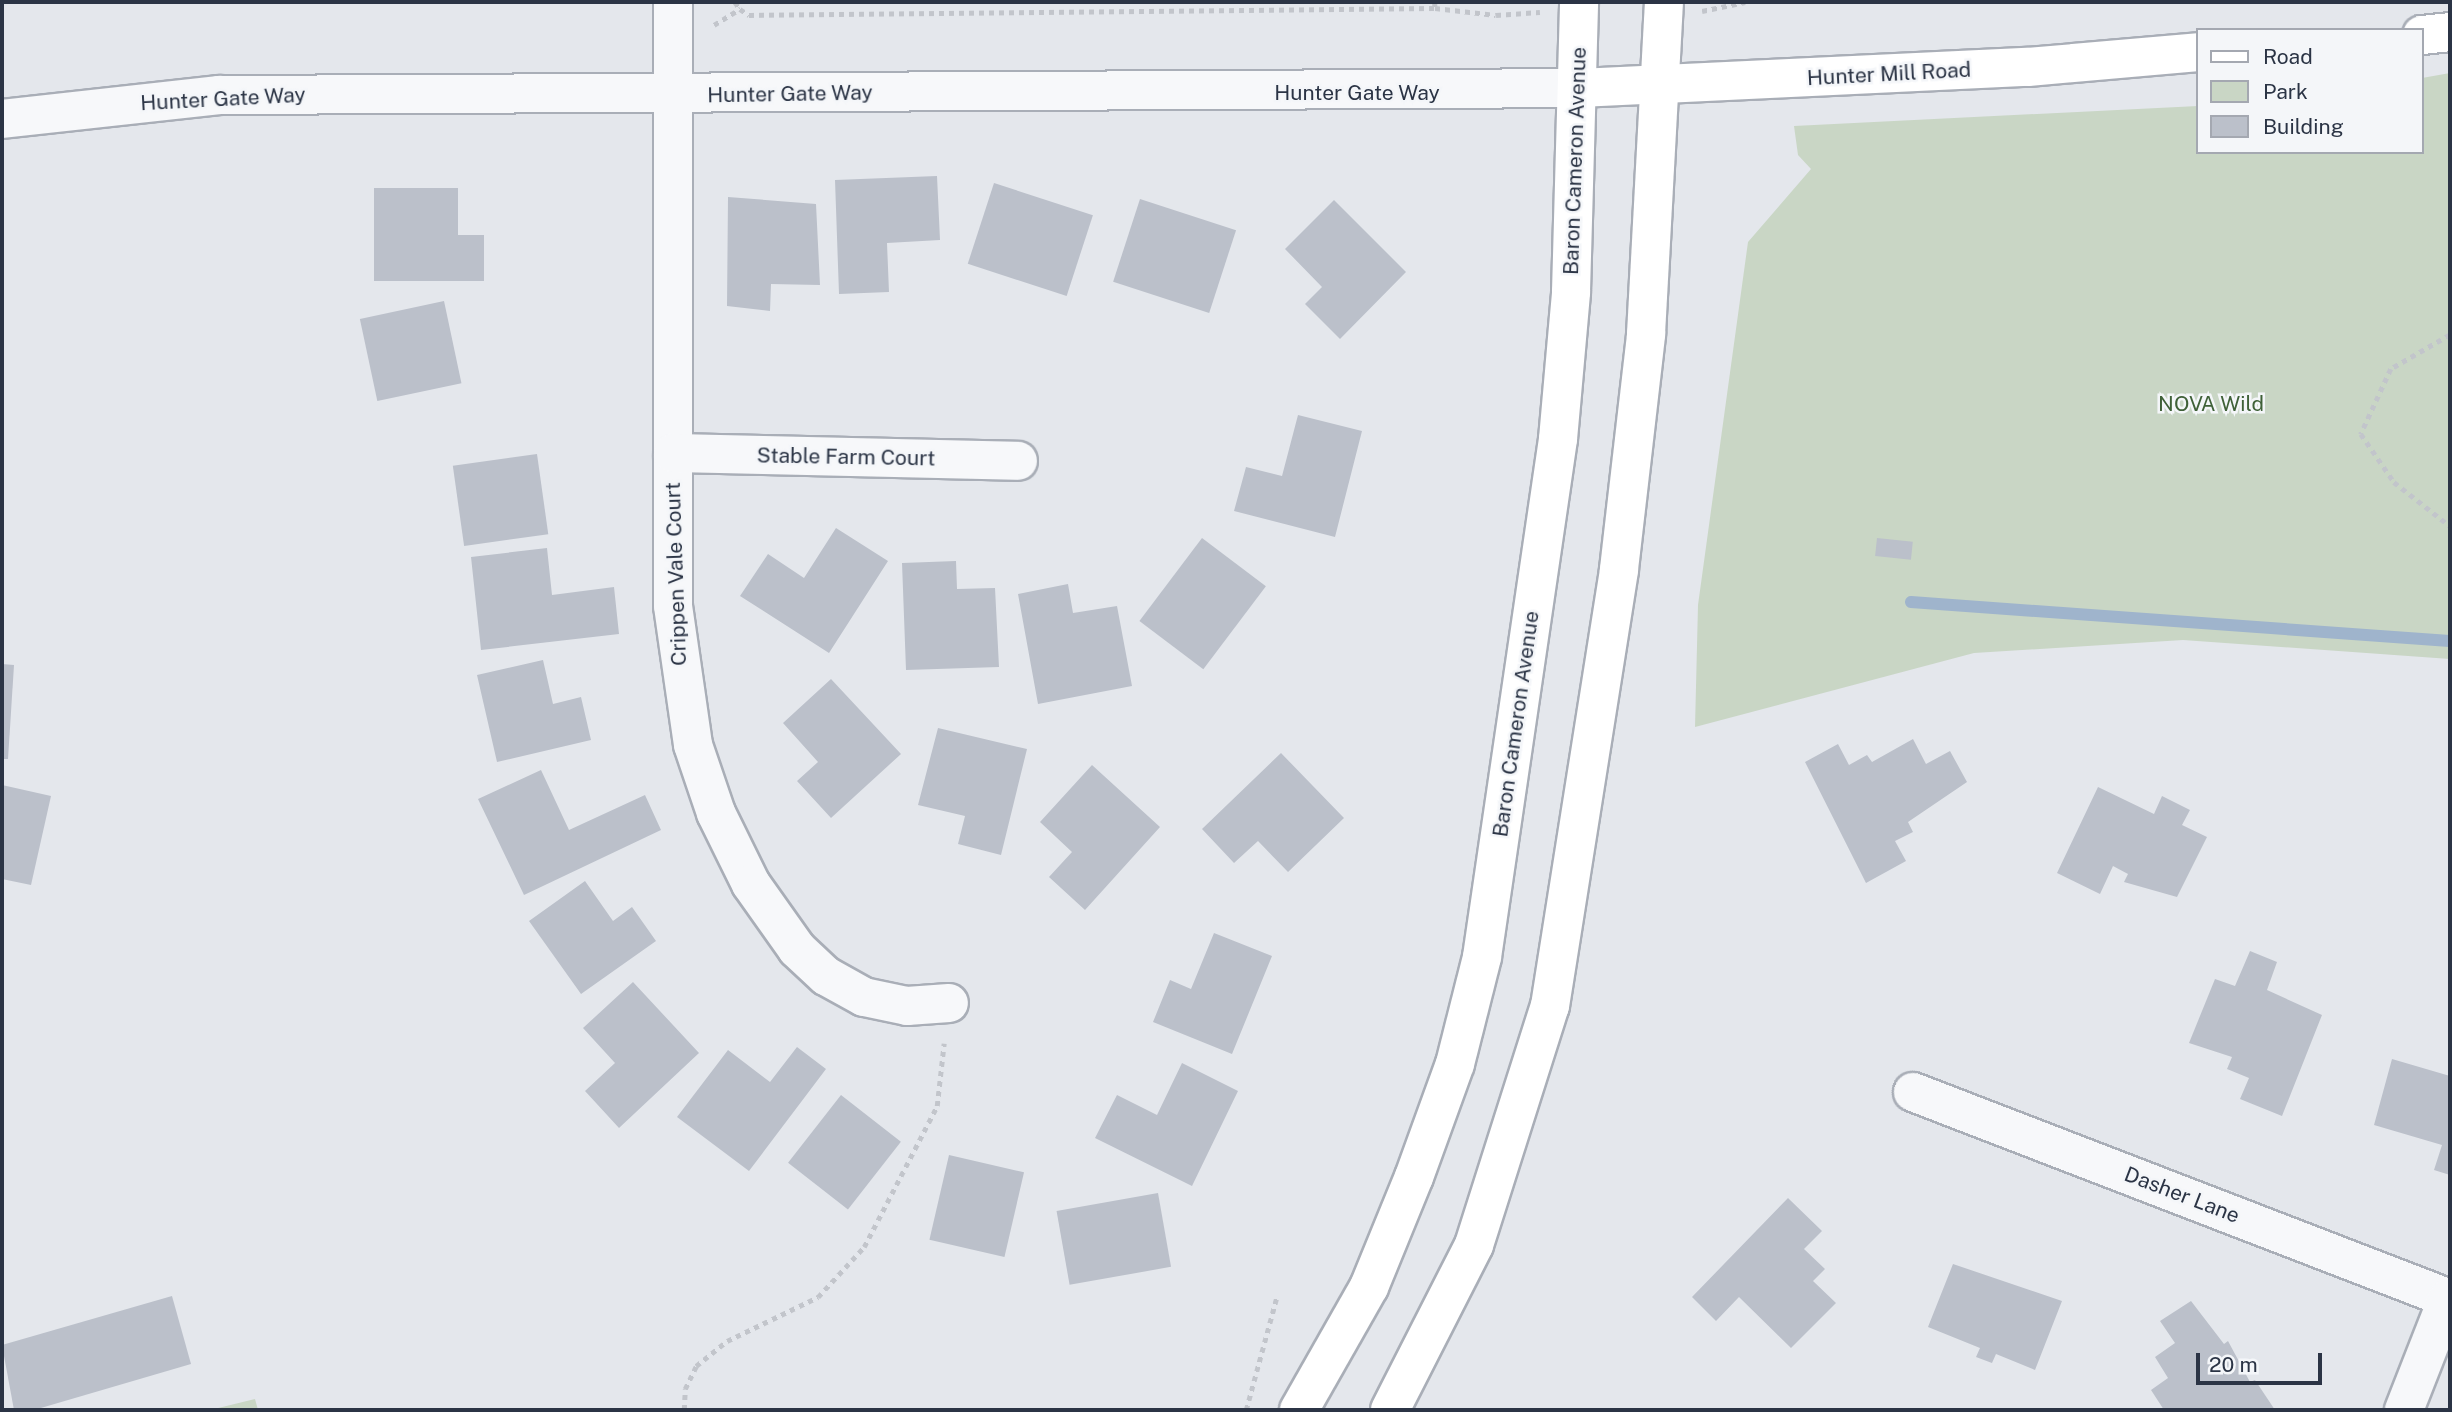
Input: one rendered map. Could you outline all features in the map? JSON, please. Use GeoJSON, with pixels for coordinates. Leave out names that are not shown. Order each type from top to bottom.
{"type":"FeatureCollection","features":[{"type":"Feature","properties":{"kind":"main road","name":"Baron Cameron Avenue"},"geometry":{"type":"LineString","coordinates":[[1299,1410],[1369,1287],[1409,1189],[1455,1064],[1482,957],[1558,439],[1579,88],[1579,2]]}},
{"type":"Feature","properties":{"kind":"main road"},"geometry":{"type":"LineString","coordinates":[[1390,1410],[1474,1245],[1550,1006],[1619,569],[1646,334],[1664,2]]}},
{"type":"Feature","properties":{"kind":"main road"},"geometry":{"type":"LineString","coordinates":[[2424,35],[2450,32]]}},
{"type":"Feature","properties":{"kind":"main road","name":"Hunter Mill Road"},"geometry":{"type":"LineString","coordinates":[[1579,88],[2196,52]]}},
{"type":"Feature","properties":{"kind":"street","name":"Crippen Vale Court"},"geometry":{"type":"LineString","coordinates":[[673,14],[673,453],[677,664],[693,745],[745,873],[797,949],[826,976],[875,999],[907,1006],[949,1003]]}},
{"type":"Feature","properties":{"kind":"street","name":"Hunter Gate Way"},"geometry":{"type":"LineString","coordinates":[[2,119],[219,95],[674,96],[1579,88]]}},
{"type":"Feature","properties":{"kind":"street","name":"Stable Farm Court"},"geometry":{"type":"LineString","coordinates":[[673,453],[1018,461]]}},
{"type":"Feature","properties":{"kind":"street","name":"Dasher Lane"},"geometry":{"type":"LineString","coordinates":[[1913,1092],[2449,1298]]}},
{"type":"Feature","properties":{"kind":"street"},"geometry":{"type":"LineString","coordinates":[[2404,1410],[2449,1298]]}},
{"type":"Feature","properties":{"kind":"path"},"geometry":{"type":"LineString","coordinates":[[735,2],[749,15],[1435,5],[1496,15]]}},
{"type":"Feature","properties":{"kind":"path"},"geometry":{"type":"LineString","coordinates":[[673,14],[718,25],[740,9]]}},
{"type":"Feature","properties":{"kind":"path"},"geometry":{"type":"LineString","coordinates":[[2450,335],[2391,369],[2361,435],[2394,482],[2450,526]]}},
{"type":"Feature","properties":{"kind":"path"},"geometry":{"type":"LineString","coordinates":[[684,1410],[685,1389],[696,1366],[727,1341],[818,1297],[864,1247],[937,1106],[949,1003]]}},
{"type":"Feature","properties":{"kind":"path"},"geometry":{"type":"LineString","coordinates":[[1246,1410],[1277,1296]]}},
{"type":"Feature","properties":{"kind":"green space","name":"NOVA Wild"},"geometry":{"type":"Polygon","coordinates":[[[2450,73],[2450,659],[2183,640],[1974,653],[1695,727],[1698,605],[1748,242],[1811,169],[1798,155],[1794,126],[2196,106],[2196,154],[2424,154],[2424,78],[2450,73]]]}},
{"type":"Feature","properties":{"kind":"green space"},"geometry":{"type":"Polygon","coordinates":[[[255,1399],[258,1410],[210,1410],[255,1399]]]}},
{"type":"Feature","properties":{"kind":"building"},"geometry":{"type":"Polygon","coordinates":[[[937,176],[940,240],[887,243],[889,292],[839,294],[835,180],[937,176]]]}},
{"type":"Feature","properties":{"kind":"building"},"geometry":{"type":"Polygon","coordinates":[[[994,183],[1093,215],[1067,296],[968,264],[994,183]]]}},
{"type":"Feature","properties":{"kind":"building"},"geometry":{"type":"Polygon","coordinates":[[[374,188],[458,188],[458,235],[484,235],[484,281],[374,281],[374,188]]]}},
{"type":"Feature","properties":{"kind":"building"},"geometry":{"type":"Polygon","coordinates":[[[728,197],[816,204],[820,285],[771,284],[770,311],[727,306],[728,197]]]}},
{"type":"Feature","properties":{"kind":"building"},"geometry":{"type":"Polygon","coordinates":[[[1140,199],[1236,230],[1209,313],[1113,282],[1140,199]]]}},
{"type":"Feature","properties":{"kind":"building"},"geometry":{"type":"Polygon","coordinates":[[[1334,200],[1406,272],[1340,339],[1305,304],[1322,287],[1285,249],[1334,200]]]}},
{"type":"Feature","properties":{"kind":"building"},"geometry":{"type":"Polygon","coordinates":[[[444,301],[461,383],[377,401],[360,319],[444,301]]]}},
{"type":"Feature","properties":{"kind":"building"},"geometry":{"type":"Polygon","coordinates":[[[1298,415],[1362,431],[1335,537],[1234,511],[1246,467],[1282,476],[1298,415]]]}},
{"type":"Feature","properties":{"kind":"building"},"geometry":{"type":"Polygon","coordinates":[[[537,454],[548,534],[464,546],[453,466],[537,454]]]}},
{"type":"Feature","properties":{"kind":"building"},"geometry":{"type":"Polygon","coordinates":[[[836,528],[888,561],[829,653],[740,596],[768,554],[804,578],[836,528]]]}},
{"type":"Feature","properties":{"kind":"building"},"geometry":{"type":"Polygon","coordinates":[[[1202,538],[1266,586],[1203,669],[1139,621],[1202,538]]]}},
{"type":"Feature","properties":{"kind":"building"},"geometry":{"type":"Polygon","coordinates":[[[1877,538],[1913,542],[1911,560],[1875,556],[1877,538]]]}},
{"type":"Feature","properties":{"kind":"building"},"geometry":{"type":"Polygon","coordinates":[[[547,548],[552,595],[614,587],[619,634],[481,650],[471,557],[547,548]]]}},
{"type":"Feature","properties":{"kind":"building"},"geometry":{"type":"Polygon","coordinates":[[[956,561],[957,589],[995,588],[999,667],[906,670],[902,563],[956,561]]]}},
{"type":"Feature","properties":{"kind":"building"},"geometry":{"type":"Polygon","coordinates":[[[1068,584],[1073,613],[1117,606],[1132,686],[1038,704],[1018,594],[1068,584]]]}},
{"type":"Feature","properties":{"kind":"building"},"geometry":{"type":"Polygon","coordinates":[[[543,660],[553,704],[581,697],[591,740],[497,762],[477,675],[543,660]]]}},
{"type":"Feature","properties":{"kind":"building"},"geometry":{"type":"Polygon","coordinates":[[[2,664],[14,665],[8,759],[2,759],[2,664]]]}},
{"type":"Feature","properties":{"kind":"building"},"geometry":{"type":"Polygon","coordinates":[[[831,679],[901,754],[831,818],[797,781],[818,762],[783,723],[831,679]]]}},
{"type":"Feature","properties":{"kind":"building"},"geometry":{"type":"Polygon","coordinates":[[[938,728],[1027,749],[1001,855],[958,844],[965,816],[918,805],[938,728]]]}},
{"type":"Feature","properties":{"kind":"building"},"geometry":{"type":"Polygon","coordinates":[[[1913,739],[1926,764],[1950,751],[1967,782],[1908,822],[1913,832],[1895,841],[1906,861],[1866,883],[1805,762],[1838,744],[1849,765],[1867,755],[1872,762],[1913,739]]]}},
{"type":"Feature","properties":{"kind":"building"},"geometry":{"type":"Polygon","coordinates":[[[1281,753],[1344,818],[1288,872],[1258,841],[1234,863],[1202,829],[1281,753]]]}},
{"type":"Feature","properties":{"kind":"building"},"geometry":{"type":"Polygon","coordinates":[[[1092,765],[1160,827],[1085,910],[1049,877],[1072,852],[1040,822],[1092,765]]]}},
{"type":"Feature","properties":{"kind":"building"},"geometry":{"type":"Polygon","coordinates":[[[541,770],[569,830],[645,795],[661,830],[524,895],[478,799],[541,770]]]}},
{"type":"Feature","properties":{"kind":"building"},"geometry":{"type":"Polygon","coordinates":[[[2,785],[51,796],[31,885],[2,879],[2,785]]]}},
{"type":"Feature","properties":{"kind":"building"},"geometry":{"type":"Polygon","coordinates":[[[2098,787],[2154,814],[2162,796],[2190,810],[2182,825],[2207,837],[2177,897],[2124,882],[2128,874],[2113,866],[2100,894],[2057,873],[2098,787]]]}},
{"type":"Feature","properties":{"kind":"building"},"geometry":{"type":"Polygon","coordinates":[[[585,881],[613,921],[632,907],[656,941],[581,994],[529,921],[585,881]]]}},
{"type":"Feature","properties":{"kind":"building"},"geometry":{"type":"Polygon","coordinates":[[[1214,933],[1272,956],[1232,1054],[1153,1022],[1170,980],[1191,989],[1214,933]]]}},
{"type":"Feature","properties":{"kind":"building"},"geometry":{"type":"Polygon","coordinates":[[[2250,951],[2277,962],[2267,990],[2322,1015],[2282,1116],[2240,1099],[2249,1078],[2227,1069],[2232,1057],[2189,1043],[2215,979],[2235,986],[2250,951]]]}},
{"type":"Feature","properties":{"kind":"building"},"geometry":{"type":"Polygon","coordinates":[[[633,982],[699,1053],[619,1128],[585,1091],[615,1063],[583,1028],[633,982]]]}},
{"type":"Feature","properties":{"kind":"building"},"geometry":{"type":"Polygon","coordinates":[[[797,1047],[826,1069],[749,1171],[677,1117],[728,1050],[770,1082],[797,1047]]]}},
{"type":"Feature","properties":{"kind":"building"},"geometry":{"type":"Polygon","coordinates":[[[2392,1059],[2450,1076],[2450,1175],[2434,1170],[2442,1145],[2374,1125],[2392,1059]]]}},
{"type":"Feature","properties":{"kind":"building"},"geometry":{"type":"Polygon","coordinates":[[[1182,1063],[1238,1091],[1192,1186],[1095,1138],[1117,1095],[1157,1115],[1182,1063]]]}},
{"type":"Feature","properties":{"kind":"building"},"geometry":{"type":"Polygon","coordinates":[[[841,1095],[901,1142],[848,1210],[788,1163],[841,1095]]]}},
{"type":"Feature","properties":{"kind":"building"},"geometry":{"type":"Polygon","coordinates":[[[949,1155],[1024,1172],[1004,1257],[929,1240],[949,1155]]]}},
{"type":"Feature","properties":{"kind":"building"},"geometry":{"type":"Polygon","coordinates":[[[1158,1193],[1171,1267],[1070,1285],[1057,1211],[1158,1193]]]}},
{"type":"Feature","properties":{"kind":"building"},"geometry":{"type":"Polygon","coordinates":[[[1788,1198],[1822,1231],[1804,1249],[1825,1269],[1813,1281],[1836,1303],[1791,1348],[1739,1297],[1716,1321],[1692,1297],[1788,1198]]]}},
{"type":"Feature","properties":{"kind":"building"},"geometry":{"type":"Polygon","coordinates":[[[1953,1264],[2062,1301],[2035,1370],[1996,1354],[1992,1363],[1976,1357],[1980,1348],[1928,1327],[1953,1264]]]}},
{"type":"Feature","properties":{"kind":"building"},"geometry":{"type":"Polygon","coordinates":[[[172,1296],[191,1364],[34,1410],[14,1410],[2,1345],[172,1296]]]}},
{"type":"Feature","properties":{"kind":"building"},"geometry":{"type":"Polygon","coordinates":[[[2191,1301],[2224,1344],[2228,1341],[2250,1382],[2255,1380],[2275,1410],[2164,1410],[2151,1390],[2168,1378],[2155,1357],[2175,1343],[2160,1321],[2191,1301]]]}},
{"type":"Feature","properties":{"kind":"waterway"},"geometry":{"type":"LineString","coordinates":[[1911,602],[2450,641]]}}]}
